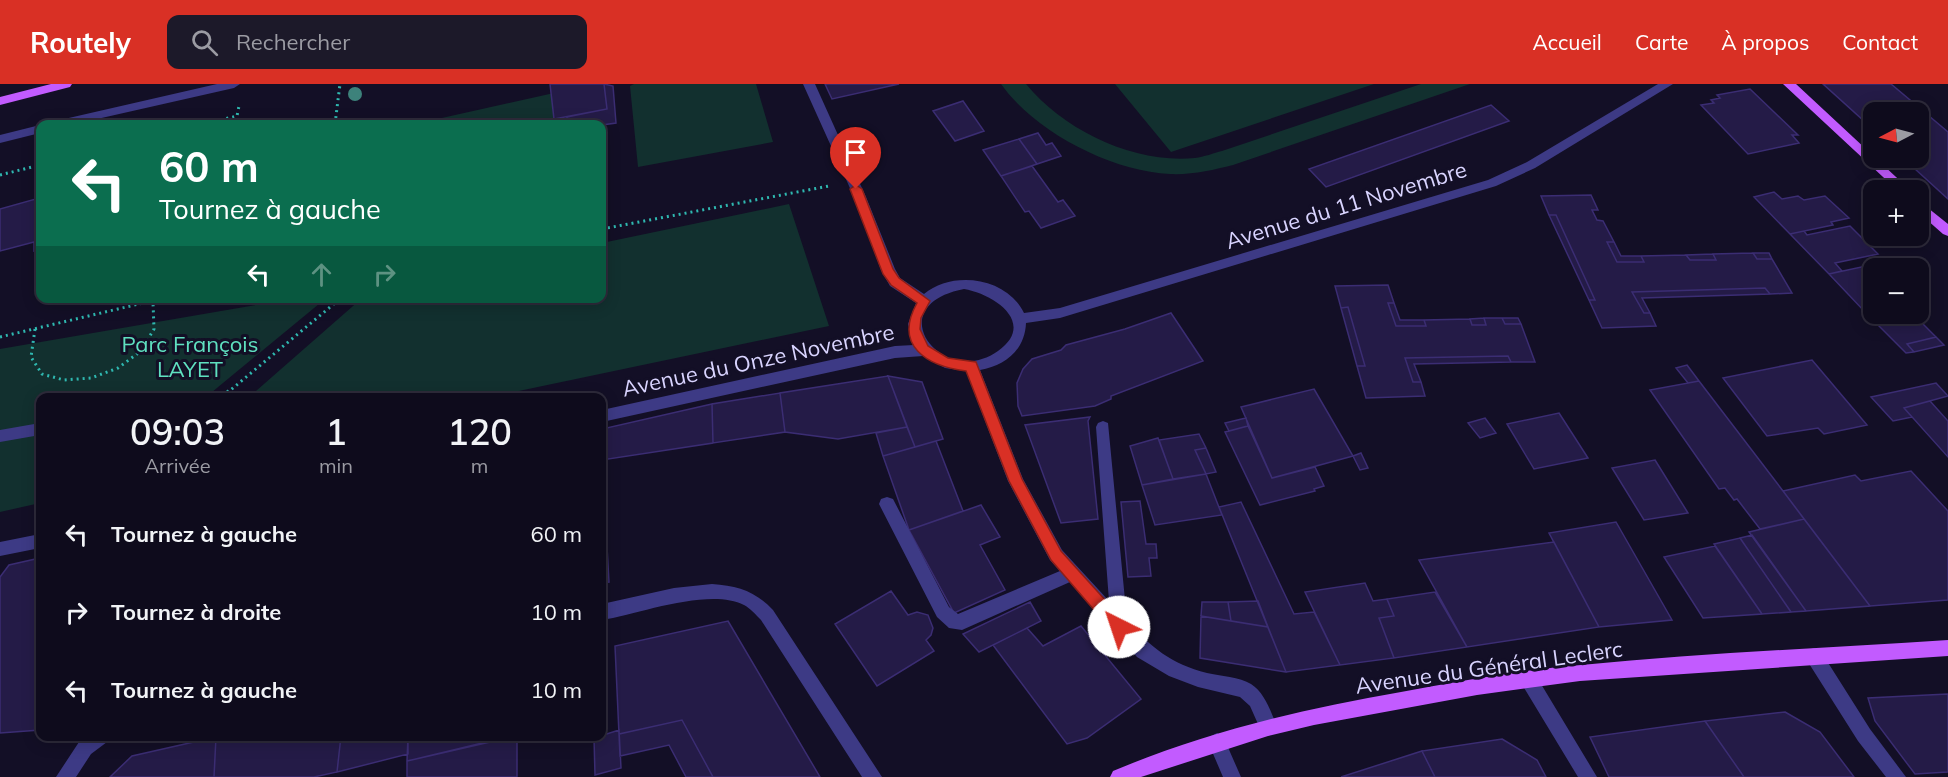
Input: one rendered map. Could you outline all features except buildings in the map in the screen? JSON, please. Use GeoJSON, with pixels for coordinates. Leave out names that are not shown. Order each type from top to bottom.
{"type":"FeatureCollection","features":[{"type":"Feature","properties":{"kind":"main road"},"geometry":{"type":"LineString","coordinates":[[0,101],[66,84]]}},
{"type":"Feature","properties":{"kind":"main road"},"geometry":{"type":"LineString","coordinates":[[1789,84],[1893,180]]}},
{"type":"Feature","properties":{"kind":"main road"},"geometry":{"type":"LineString","coordinates":[[1929,214],[1948,231]]}},
{"type":"Feature","properties":{"kind":"main road","name":"Avenue du Général Leclerc"},"geometry":{"type":"LineString","coordinates":[[1119,777],[1163,759],[1217,742],[1314,716],[1529,680],[1580,673],[1948,648]]}},
{"type":"Feature","properties":{"kind":"street"},"geometry":{"type":"LineString","coordinates":[[77,120],[234,84]]}},
{"type":"Feature","properties":{"kind":"street"},"geometry":{"type":"LineString","coordinates":[[809,84],[860,197],[888,270],[895,282],[924,301]]}},
{"type":"Feature","properties":{"kind":"street","name":"Avenue du 11 Novembre"},"geometry":{"type":"LineString","coordinates":[[1019,319],[1060,313],[1492,183],[1531,165],[1667,84]]}},
{"type":"Feature","properties":{"kind":"street"},"geometry":{"type":"LineString","coordinates":[[0,139],[36,130]]}},
{"type":"Feature","properties":{"kind":"street"},"geometry":{"type":"LineString","coordinates":[[979,285],[993,290],[1005,297],[1019,319],[1018,332],[1013,345],[1003,355],[988,363],[971,366],[945,363],[924,350],[917,340],[914,329],[915,318],[924,301],[935,292],[949,287],[979,285]]}},
{"type":"Feature","properties":{"kind":"street","name":"Avenue du Onze Novembre"},"geometry":{"type":"LineString","coordinates":[[606,415],[896,352],[924,350]]}},
{"type":"Feature","properties":{"kind":"street"},"geometry":{"type":"LineString","coordinates":[[971,366],[1016,481],[1056,555],[1143,651],[1168,668],[1198,679],[1245,690],[1256,700],[1268,727]]}},
{"type":"Feature","properties":{"kind":"street"},"geometry":{"type":"LineString","coordinates":[[1103,427],[1119,627]]}},
{"type":"Feature","properties":{"kind":"street"},"geometry":{"type":"LineString","coordinates":[[0,436],[36,430]]}},
{"type":"Feature","properties":{"kind":"street"},"geometry":{"type":"LineString","coordinates":[[887,504],[943,612],[955,622],[962,622],[1072,574]]}},
{"type":"Feature","properties":{"kind":"street"},"geometry":{"type":"LineString","coordinates":[[0,549],[36,542]]}},
{"type":"Feature","properties":{"kind":"street"},"geometry":{"type":"LineString","coordinates":[[606,611],[681,596],[720,591],[747,598],[767,615],[873,777]]}},
{"type":"Feature","properties":{"kind":"street"},"geometry":{"type":"LineString","coordinates":[[1814,656],[1864,735],[1897,777]]}},
{"type":"Feature","properties":{"kind":"street"},"geometry":{"type":"LineString","coordinates":[[1529,680],[1588,777]]}},
{"type":"Feature","properties":{"kind":"street"},"geometry":{"type":"LineString","coordinates":[[64,777],[85,748],[94,741]]}},
{"type":"Feature","properties":{"kind":"street"},"geometry":{"type":"LineString","coordinates":[[1217,742],[1232,777]]}},
{"type":"Feature","properties":{"kind":"path"},"geometry":{"type":"LineString","coordinates":[[336,120],[340,84]]}},
{"type":"Feature","properties":{"kind":"path"},"geometry":{"type":"LineString","coordinates":[[0,175],[36,166]]}},
{"type":"Feature","properties":{"kind":"path"},"geometry":{"type":"LineString","coordinates":[[606,228],[853,181]]}},
{"type":"Feature","properties":{"kind":"path"},"geometry":{"type":"LineString","coordinates":[[0,337],[149,303]]}},
{"type":"Feature","properties":{"kind":"path"},"geometry":{"type":"LineString","coordinates":[[32,371],[49,380],[66,382],[85,379],[122,363],[143,345],[155,325],[156,312],[153,303]]}},
{"type":"Feature","properties":{"kind":"path"},"geometry":{"type":"LineString","coordinates":[[227,393],[335,303]]}},
{"type":"Feature","properties":{"kind":"path"},"geometry":{"type":"LineString","coordinates":[[28,366],[25,355],[27,342],[35,329]]}},
{"type":"Feature","properties":{"kind":"green space"},"geometry":{"type":"Polygon","coordinates":[[[634,84],[756,84],[773,142],[638,167],[630,86],[634,84]]]}},
{"type":"Feature","properties":{"kind":"green space"},"geometry":{"type":"Polygon","coordinates":[[[1001,84],[1026,84],[1060,116],[1102,141],[1148,156],[1172,158],[1198,157],[1222,151],[1421,84],[1470,84],[1233,165],[1202,172],[1170,174],[1123,165],[1076,146],[1033,118],[1001,84]]]}},
{"type":"Feature","properties":{"kind":"green space"},"geometry":{"type":"Polygon","coordinates":[[[1115,84],[1374,84],[1171,152],[1115,84]]]}},
{"type":"Feature","properties":{"kind":"green space"},"geometry":{"type":"Polygon","coordinates":[[[554,93],[557,120],[433,120],[554,93]]]}},
{"type":"Feature","properties":{"kind":"green space"},"geometry":{"type":"Polygon","coordinates":[[[789,204],[829,326],[509,393],[254,393],[356,303],[606,303],[606,242],[789,204]]]}},
{"type":"Feature","properties":{"kind":"green space","name":"Parc François LAYET"},"geometry":{"type":"Polygon","coordinates":[[[268,303],[320,303],[211,393],[36,393],[36,504],[0,512],[0,349],[268,303]]]}},
{"type":"Feature","properties":{"kind":"route"},"geometry":{"type":"LineString","coordinates":[[856,189],[888,270],[895,282],[924,301],[915,318],[914,329],[917,340],[924,350],[945,363],[971,366],[1016,481],[1056,555],[1119,627]]}}]}
